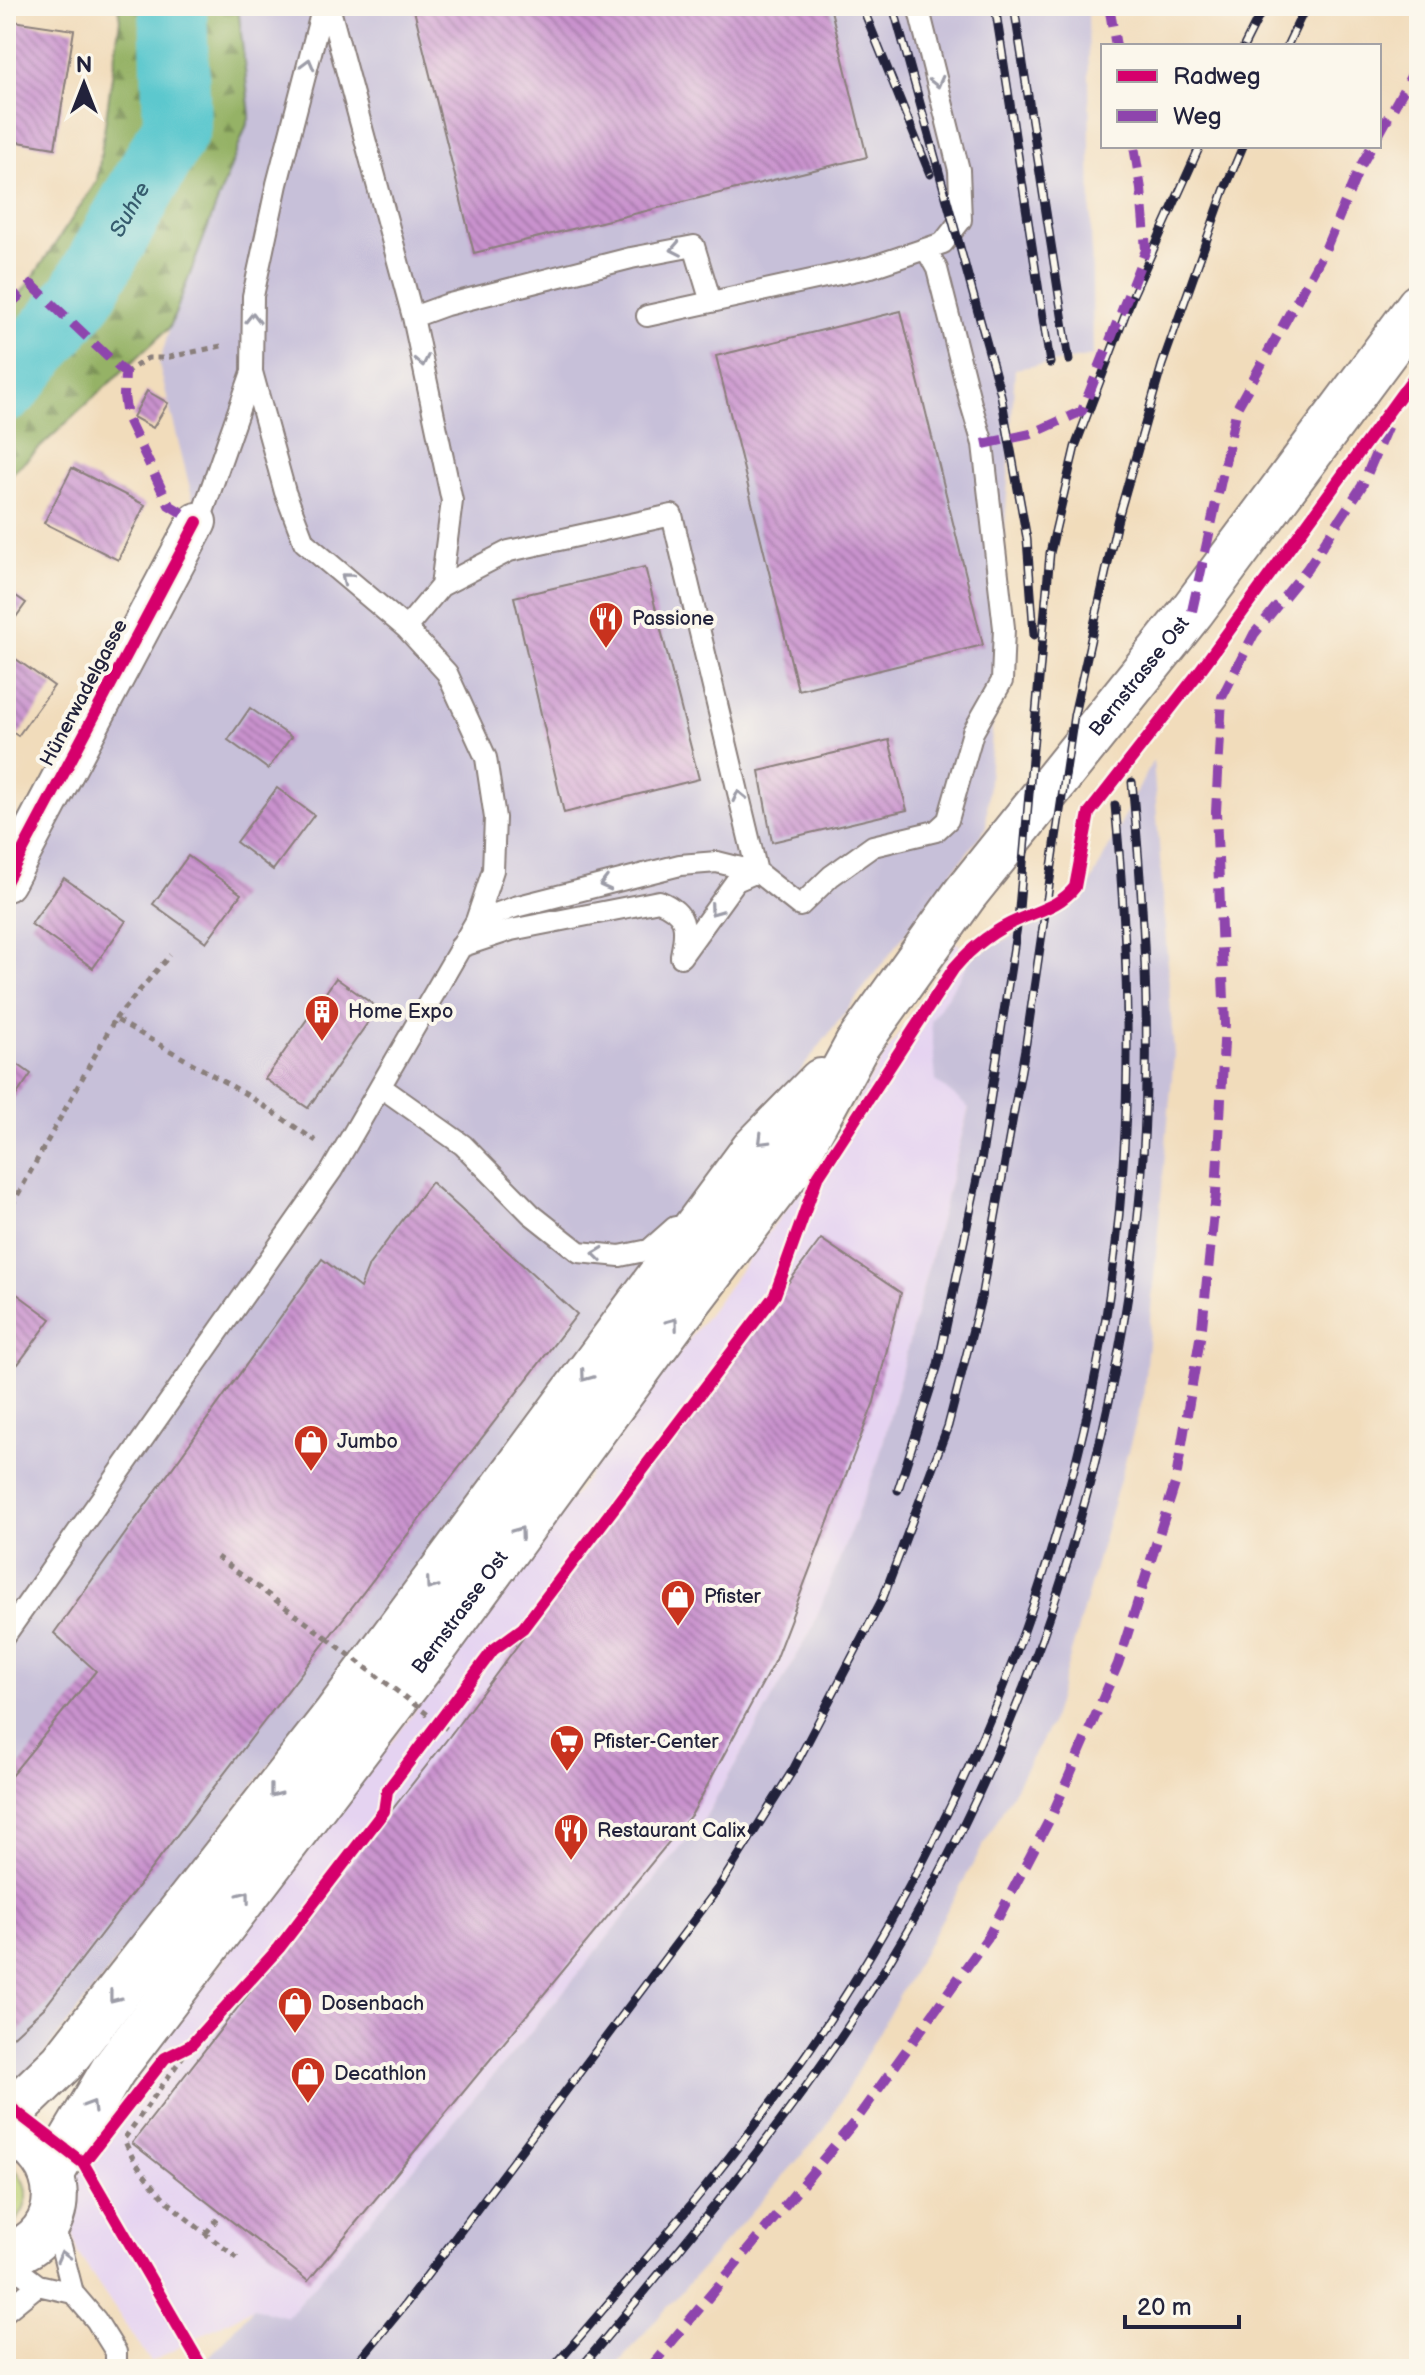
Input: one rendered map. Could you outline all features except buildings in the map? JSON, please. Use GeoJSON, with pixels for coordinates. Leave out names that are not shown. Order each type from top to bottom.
{"type":"FeatureCollection","features":[{"type":"Feature","properties":{"kind":"main road","name":"Bernstrasse Ost"},"geometry":{"type":"LineString","coordinates":[[52,2173],[113,2070],[412,1678],[789,1170],[857,1045],[965,894],[1192,611],[1419,306]]}},
{"type":"Feature","properties":{"kind":"main road","name":"Bernstrasse Ost"},"geometry":{"type":"LineString","coordinates":[[6,2117],[62,2063],[336,1714],[753,1150],[857,1045]]}},
{"type":"Feature","properties":{"kind":"main road"},"geometry":{"type":"LineString","coordinates":[[6,2132],[21,2137],[45,2159],[55,2189],[49,2220],[29,2245],[6,2255]]}},
{"type":"Feature","properties":{"kind":"street","name":"Hünerwadelgasse"},"geometry":{"type":"LineString","coordinates":[[6,882],[197,522]]}},
{"type":"Feature","properties":{"kind":"lane"},"geometry":{"type":"LineString","coordinates":[[326,6],[413,317],[452,501],[441,586]]}},
{"type":"Feature","properties":{"kind":"lane"},"geometry":{"type":"LineString","coordinates":[[8,1629],[340,1157],[476,921],[493,870],[495,818],[486,758],[447,673],[406,628],[304,542],[285,492],[252,372],[253,296],[277,184],[326,6]]}},
{"type":"Feature","properties":{"kind":"lane"},"geometry":{"type":"LineString","coordinates":[[647,316],[871,267],[934,246],[961,220],[959,170],[918,6]]}},
{"type":"Feature","properties":{"kind":"lane"},"geometry":{"type":"LineString","coordinates":[[413,317],[446,305],[602,265],[694,246],[711,302]]}},
{"type":"Feature","properties":{"kind":"lane"},"geometry":{"type":"LineString","coordinates":[[476,921],[515,907],[680,865],[717,862],[757,872],[800,906],[831,876],[873,846],[936,831],[948,820],[973,732],[1002,681],[1004,628],[983,444],[937,269],[934,246]]}},
{"type":"Feature","properties":{"kind":"lane"},"geometry":{"type":"LineString","coordinates":[[197,522],[252,372]]}},
{"type":"Feature","properties":{"kind":"lane"},"geometry":{"type":"LineString","coordinates":[[406,628],[441,586],[509,551],[672,515],[757,872]]}},
{"type":"Feature","properties":{"kind":"lane"},"geometry":{"type":"LineString","coordinates":[[460,947],[511,930],[659,901],[676,908],[682,918],[685,937],[678,960],[736,881],[757,872]]}},
{"type":"Feature","properties":{"kind":"lane"},"geometry":{"type":"LineString","coordinates":[[381,1087],[463,1145],[531,1214],[579,1252],[620,1256],[649,1250],[732,1178]]}},
{"type":"Feature","properties":{"kind":"lane"},"geometry":{"type":"LineString","coordinates":[[49,2220],[61,2246],[73,2293],[96,2320],[116,2352],[116,2369]]}},
{"type":"Feature","properties":{"kind":"lane"},"geometry":{"type":"LineString","coordinates":[[6,2261],[38,2285],[73,2293]]}},
{"type":"Feature","properties":{"kind":"lane"},"geometry":{"type":"LineString","coordinates":[[6,2311],[38,2285]]}},
{"type":"Feature","properties":{"kind":"path"},"geometry":{"type":"LineString","coordinates":[[125,373],[148,358],[165,358],[253,339]]}},
{"type":"Feature","properties":{"kind":"path"},"geometry":{"type":"LineString","coordinates":[[6,1216],[115,1019],[170,955]]}},
{"type":"Feature","properties":{"kind":"path"},"geometry":{"type":"LineString","coordinates":[[115,1019],[249,1096],[340,1157]]}},
{"type":"Feature","properties":{"kind":"path"},"geometry":{"type":"LineString","coordinates":[[217,1557],[452,1733]]}},
{"type":"Feature","properties":{"kind":"path"},"geometry":{"type":"LineString","coordinates":[[191,2045],[124,2139],[132,2157],[166,2202],[241,2261]]}},
{"type":"Feature","properties":{"kind":"path"},"geometry":{"type":"LineString","coordinates":[[206,2233],[222,2213]]}},
{"type":"Feature","properties":{"kind":"shaded area"},"geometry":{"type":"Polygon","coordinates":[[[238,6],[1088,6],[1093,356],[1015,369],[986,828],[314,1708],[18,2087],[6,2093],[6,899],[204,509],[193,500],[159,365],[170,327],[250,116],[238,6]]]}},
{"type":"Feature","properties":{"kind":"shaded area"},"geometry":{"type":"Polygon","coordinates":[[[1153,760],[1174,1055],[1143,1398],[1051,1724],[825,2129],[613,2369],[198,2369],[253,2308],[287,2317],[529,2034],[705,1818],[812,1629],[879,1459],[969,1108],[936,1081],[931,1021],[973,956],[1082,900],[1153,760]]]}},
{"type":"Feature","properties":{"kind":"shaded area","name":"Pfister-Center"},"geometry":{"type":"Polygon","coordinates":[[[956,942],[973,956],[931,1022],[969,1107],[879,1459],[812,1629],[705,1818],[529,2034],[287,2318],[253,2308],[151,2362],[77,2252],[70,2220],[77,2175],[91,2131],[390,1744],[802,1187],[956,942]]]}},
{"type":"Feature","properties":{"kind":"green space"},"geometry":{"type":"Polygon","coordinates":[[[118,6],[238,6],[250,116],[170,327],[6,479],[6,313],[97,181],[120,20],[118,6]]]}},
{"type":"Feature","properties":{"kind":"green space"},"geometry":{"type":"Polygon","coordinates":[[[6,2162],[21,2177],[26,2195],[21,2214],[6,2228],[6,2162]]]}},
{"type":"Feature","properties":{"kind":"waterway","name":"Suhre"},"geometry":{"type":"LineString","coordinates":[[6,388],[82,295],[177,126],[173,6]]}},
{"type":"Feature","properties":{"kind":"railway"},"geometry":{"type":"LineString","coordinates":[[862,6],[930,174]]}},
{"type":"Feature","properties":{"kind":"railway"},"geometry":{"type":"LineString","coordinates":[[893,6],[1001,395],[1027,539],[1034,635]]}},
{"type":"Feature","properties":{"kind":"railway"},"geometry":{"type":"LineString","coordinates":[[995,6],[1050,363]]}},
{"type":"Feature","properties":{"kind":"railway"},"geometry":{"type":"LineString","coordinates":[[1014,6],[1069,360]]}},
{"type":"Feature","properties":{"kind":"railway"},"geometry":{"type":"LineString","coordinates":[[1245,44],[1264,6]]}},
{"type":"Feature","properties":{"kind":"railway"},"geometry":{"type":"LineString","coordinates":[[1288,44],[1306,6]]}},
{"type":"Feature","properties":{"kind":"railway"},"geometry":{"type":"LineString","coordinates":[[898,1490],[938,1365],[982,1155],[1018,920],[1050,553],[1075,447],[1132,297],[1199,148]]}},
{"type":"Feature","properties":{"kind":"railway"},"geometry":{"type":"LineString","coordinates":[[352,2369],[404,2306],[719,1887],[793,1770],[883,1598],[948,1426],[981,1298],[1026,1043],[1074,715],[1117,522],[1162,365],[1242,148]]}},
{"type":"Feature","properties":{"kind":"railway"},"geometry":{"type":"LineString","coordinates":[[580,2369],[685,2243],[818,2070],[910,1927],[964,1825],[1011,1719],[1052,1610],[1086,1499],[1112,1386],[1131,1272],[1143,1157],[1145,969],[1132,782]]}},
{"type":"Feature","properties":{"kind":"railway"},"geometry":{"type":"LineString","coordinates":[[552,2369],[736,2149],[836,2010],[895,1912],[948,1811],[995,1706],[1036,1598],[1069,1488],[1095,1377],[1114,1264],[1124,1150],[1127,1063],[1125,934],[1115,805]]}},
{"type":"Feature","properties":{"kind":"marked path"},"geometry":{"type":"LineString","coordinates":[[1109,6],[1116,44]]}},
{"type":"Feature","properties":{"kind":"marked path"},"geometry":{"type":"LineString","coordinates":[[1381,130],[1419,62]]}},
{"type":"Feature","properties":{"kind":"marked path"},"geometry":{"type":"LineString","coordinates":[[983,444],[1031,434],[1082,411],[1146,250],[1134,148]]}},
{"type":"Feature","properties":{"kind":"marked path"},"geometry":{"type":"LineString","coordinates":[[1192,611],[1237,408],[1325,250],[1371,148]]}},
{"type":"Feature","properties":{"kind":"marked path"},"geometry":{"type":"LineString","coordinates":[[6,307],[32,285],[125,373],[127,417],[169,505],[197,522]]}},
{"type":"Feature","properties":{"kind":"marked path"},"geometry":{"type":"LineString","coordinates":[[649,2369],[856,2120],[988,1937],[1053,1813],[1118,1664],[1175,1484],[1202,1327],[1216,1194],[1225,1023],[1216,812],[1222,697],[1254,634],[1307,569],[1362,486],[1388,425]]}},
{"type":"Feature","properties":{"kind":"cycle path"},"geometry":{"type":"LineString","coordinates":[[83,2163],[165,2058],[191,2045],[279,1948],[384,1811],[387,1791],[493,1650],[523,1628],[775,1295],[817,1178],[954,968],[993,934],[1010,923],[1057,903],[1075,887],[1089,813],[1196,676],[1419,370]]}},
{"type":"Feature","properties":{"kind":"cycle path"},"geometry":{"type":"LineString","coordinates":[[6,882],[197,522]]}},
{"type":"Feature","properties":{"kind":"cycle path"},"geometry":{"type":"LineString","coordinates":[[6,2104],[83,2163],[203,2369]]}},
{"type":"Feature","properties":{"kind":"place","name":"Passione"},"geometry":{"type":"Point","coordinates":[606,650]}},
{"type":"Feature","properties":{"kind":"place","name":"Home Expo"},"geometry":{"type":"Point","coordinates":[322,1043]}},
{"type":"Feature","properties":{"kind":"place","name":"Jumbo"},"geometry":{"type":"Point","coordinates":[311,1473]}},
{"type":"Feature","properties":{"kind":"place","name":"Pfister"},"geometry":{"type":"Point","coordinates":[678,1628]}},
{"type":"Feature","properties":{"kind":"place","name":"Pfister-Center"},"geometry":{"type":"Point","coordinates":[567,1773]}},
{"type":"Feature","properties":{"kind":"place","name":"Restaurant Calix"},"geometry":{"type":"Point","coordinates":[571,1862]}},
{"type":"Feature","properties":{"kind":"place","name":"Dosenbach"},"geometry":{"type":"Point","coordinates":[295,2035]}},
{"type":"Feature","properties":{"kind":"place","name":"Decathlon"},"geometry":{"type":"Point","coordinates":[308,2105]}}]}
